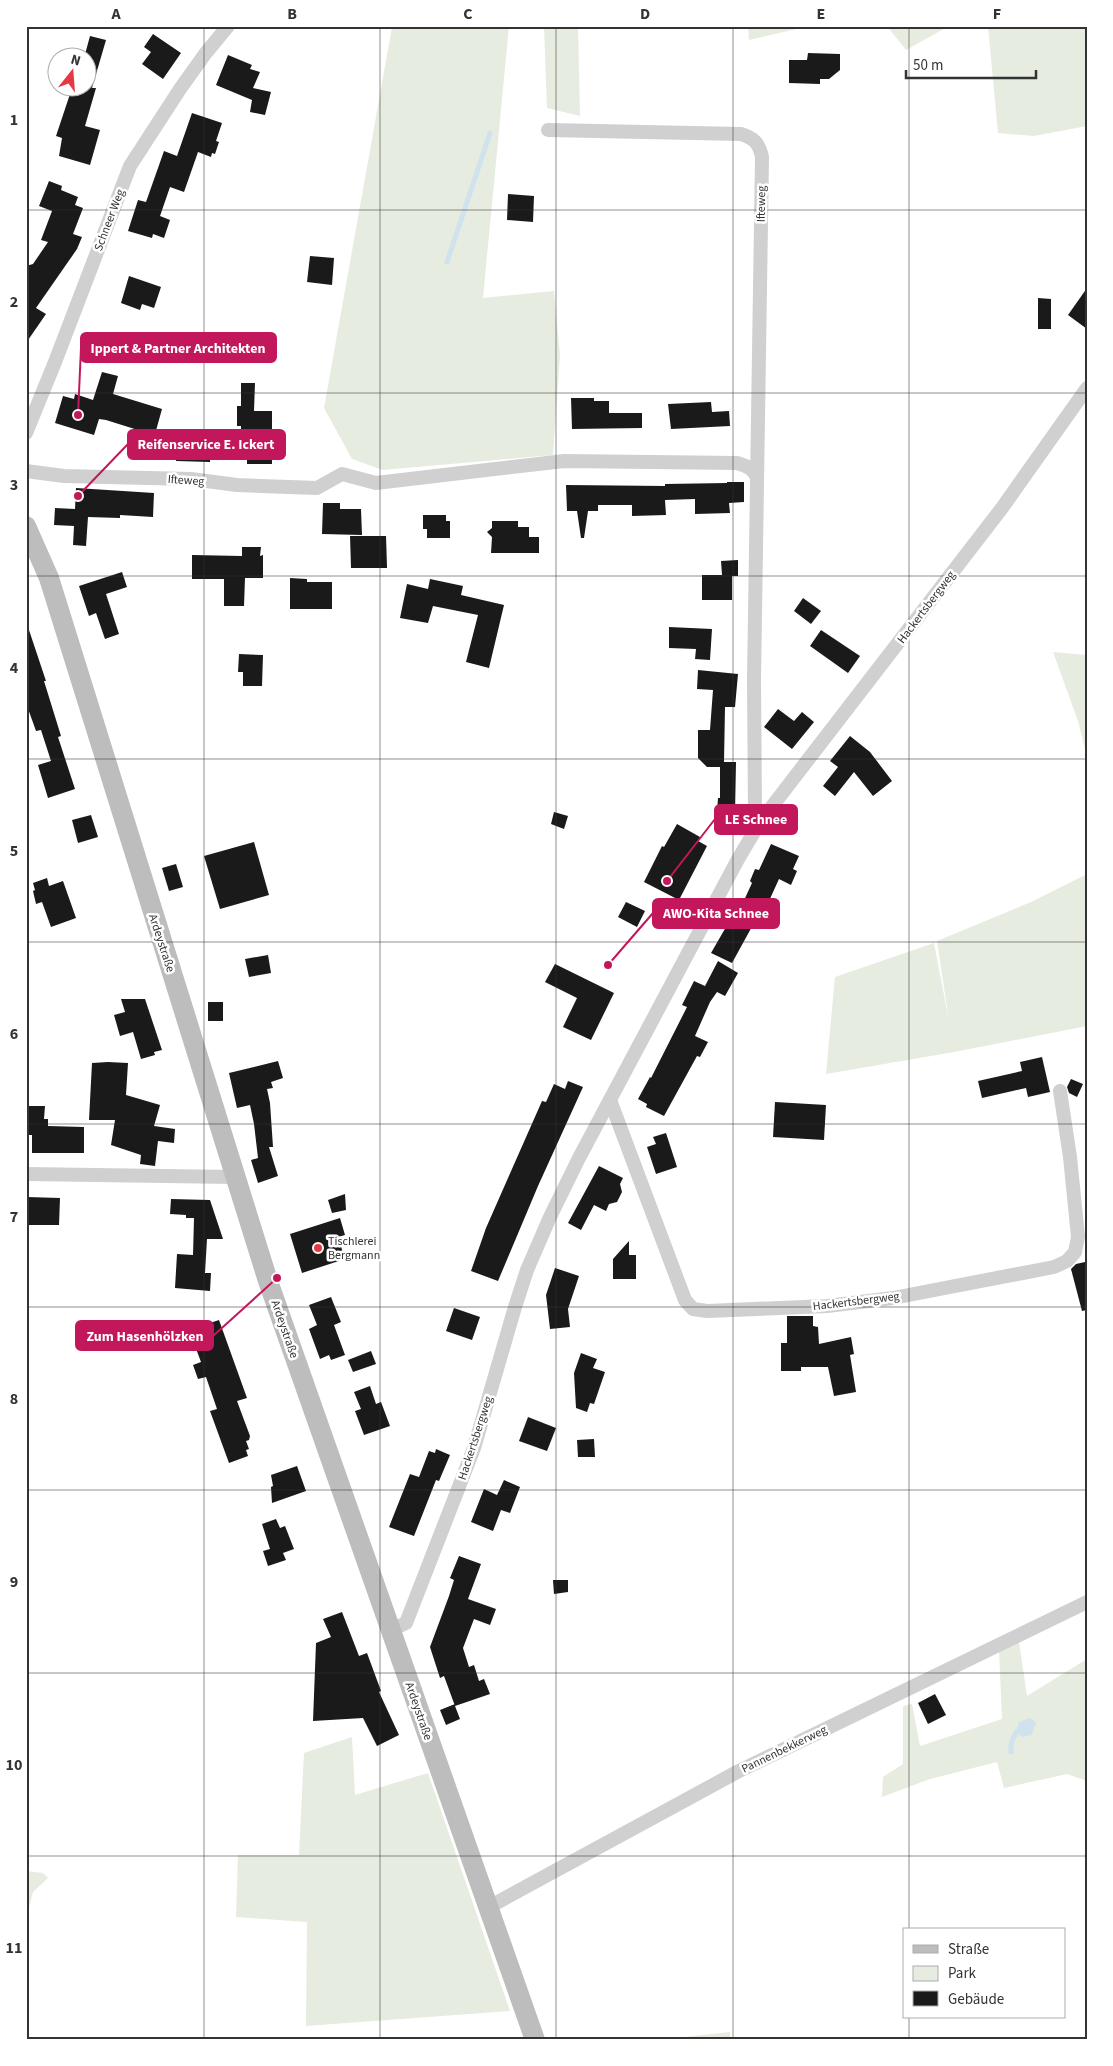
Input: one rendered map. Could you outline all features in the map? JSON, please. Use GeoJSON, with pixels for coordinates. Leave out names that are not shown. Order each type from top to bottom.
{"type":"FeatureCollection","features":[{"type":"Feature","properties":{"kind":"main road","name":"Ardeystraße"},"geometry":{"type":"LineString","coordinates":[[26,526],[49,578],[234,1177],[268,1281],[535,2040]]}},
{"type":"Feature","properties":{"kind":"street","name":"Schneer Weg"},"geometry":{"type":"LineString","coordinates":[[26,433],[130,166],[180,89],[228,26]]}},
{"type":"Feature","properties":{"kind":"street","name":"Ifteweg"},"geometry":{"type":"LineString","coordinates":[[548,130],[741,134],[756,141],[762,157],[757,478]]}},
{"type":"Feature","properties":{"kind":"street","name":"Hackertsbergweg"},"geometry":{"type":"LineString","coordinates":[[391,1630],[406,1623],[474,1448],[527,1270],[554,1209],[737,861],[760,822],[1002,508],[1087,388]]}},
{"type":"Feature","properties":{"kind":"street","name":"Ifteweg"},"geometry":{"type":"LineString","coordinates":[[26,471],[64,476],[191,479],[237,485],[317,488],[342,474],[376,483],[564,461],[738,463],[750,467],[757,478]]}},
{"type":"Feature","properties":{"kind":"street"},"geometry":{"type":"LineString","coordinates":[[757,478],[754,680],[755,814],[760,822]]}},
{"type":"Feature","properties":{"kind":"street","name":"Hackertsbergweg"},"geometry":{"type":"LineString","coordinates":[[610,1100],[685,1300],[693,1309],[707,1311],[827,1306],[893,1298],[1054,1267],[1067,1261],[1075,1252],[1078,1237],[1070,1156],[1060,1091]]}},
{"type":"Feature","properties":{"kind":"street"},"geometry":{"type":"LineString","coordinates":[[26,1174],[234,1177]]}},
{"type":"Feature","properties":{"kind":"street","name":"Pannenbekkerweg"},"geometry":{"type":"LineString","coordinates":[[487,1908],[737,1772],[1087,1602]]}},
{"type":"Feature","properties":{"kind":"green space"},"geometry":{"type":"Polygon","coordinates":[[[509,26],[483,298],[554,291],[560,355],[553,455],[383,470],[352,459],[324,408],[392,27],[509,26]]]}},
{"type":"Feature","properties":{"kind":"green space"},"geometry":{"type":"Polygon","coordinates":[[[544,26],[578,26],[580,116],[547,108],[544,26]]]}},
{"type":"Feature","properties":{"kind":"green space"},"geometry":{"type":"Polygon","coordinates":[[[748,26],[809,26],[749,40],[748,26]]]}},
{"type":"Feature","properties":{"kind":"green space"},"geometry":{"type":"Polygon","coordinates":[[[887,26],[949,26],[906,50],[887,26]]]}},
{"type":"Feature","properties":{"kind":"green space"},"geometry":{"type":"Polygon","coordinates":[[[988,26],[1087,26],[1087,126],[1034,136],[998,133],[988,26]]]}},
{"type":"Feature","properties":{"kind":"green space"},"geometry":{"type":"Polygon","coordinates":[[[1053,652],[1087,655],[1087,757],[1078,721],[1053,652]]]}},
{"type":"Feature","properties":{"kind":"green space"},"geometry":{"type":"Polygon","coordinates":[[[1087,874],[1087,1026],[954,1052],[826,1074],[835,977],[934,943],[949,1021],[937,941],[1031,902],[1087,874]]]}},
{"type":"Feature","properties":{"kind":"green space"},"geometry":{"type":"Polygon","coordinates":[[[1019,1642],[1027,1696],[1087,1659],[1087,1781],[1067,1774],[1004,1788],[997,1762],[930,1779],[882,1797],[883,1777],[903,1764],[903,1706],[912,1704],[920,1746],[1002,1719],[999,1650],[1019,1642]]]}},
{"type":"Feature","properties":{"kind":"green space"},"geometry":{"type":"Polygon","coordinates":[[[352,1737],[355,1795],[428,1773],[510,2011],[306,2026],[307,1922],[236,1917],[238,1855],[299,1855],[304,1753],[352,1737]]]}},
{"type":"Feature","properties":{"kind":"green space"},"geometry":{"type":"Polygon","coordinates":[[[26,1871],[43,1873],[48,1878],[33,1892],[26,1918],[26,1871]]]}},
{"type":"Feature","properties":{"kind":"green space"},"geometry":{"type":"Polygon","coordinates":[[[730,2032],[731,2040],[657,2040],[730,2032]]]}},
{"type":"Feature","properties":{"kind":"water"},"geometry":{"type":"Polygon","coordinates":[[[1030,1718],[1036,1722],[1032,1735],[1022,1737],[1016,1732],[1019,1722],[1030,1718]]]}},
{"type":"Feature","properties":{"kind":"building"},"geometry":{"type":"Polygon","coordinates":[[[153,34],[181,53],[163,79],[142,64],[151,52],[144,47],[153,34]]]}},
{"type":"Feature","properties":{"kind":"building"},"geometry":{"type":"Polygon","coordinates":[[[90,36],[106,40],[98,67],[98,48],[87,48],[90,36]]]}},
{"type":"Feature","properties":{"kind":"building"},"geometry":{"type":"Polygon","coordinates":[[[808,53],[840,54],[840,70],[829,79],[820,79],[820,84],[789,83],[789,60],[807,60],[808,53]]]}},
{"type":"Feature","properties":{"kind":"building"},"geometry":{"type":"Polygon","coordinates":[[[228,55],[252,65],[250,69],[260,72],[253,88],[271,92],[265,115],[250,112],[252,100],[216,85],[228,55]]]}},
{"type":"Feature","properties":{"kind":"building"},"geometry":{"type":"Polygon","coordinates":[[[69,98],[93,98],[85,126],[100,130],[90,165],[59,156],[62,138],[56,136],[69,98]]]}},
{"type":"Feature","properties":{"kind":"building"},"geometry":{"type":"Polygon","coordinates":[[[192,113],[222,123],[216,141],[219,142],[215,154],[212,153],[211,157],[198,152],[184,192],[170,187],[160,216],[170,220],[164,238],[153,234],[152,238],[128,231],[138,200],[146,202],[164,151],[177,156],[192,113]]]}},
{"type":"Feature","properties":{"kind":"building"},"geometry":{"type":"Polygon","coordinates":[[[49,181],[62,186],[61,190],[78,197],[75,205],[83,208],[73,234],[82,237],[77,249],[36,308],[46,314],[26,343],[26,266],[33,264],[48,242],[41,240],[52,211],[39,206],[49,181]]]}},
{"type":"Feature","properties":{"kind":"building"},"geometry":{"type":"Polygon","coordinates":[[[508,194],[534,196],[533,222],[507,220],[508,194]]]}},
{"type":"Feature","properties":{"kind":"building"},"geometry":{"type":"Polygon","coordinates":[[[310,256],[334,258],[332,285],[307,282],[310,256]]]}},
{"type":"Feature","properties":{"kind":"building"},"geometry":{"type":"Polygon","coordinates":[[[129,276],[161,287],[154,308],[142,304],[140,310],[121,303],[129,276]]]}},
{"type":"Feature","properties":{"kind":"building"},"geometry":{"type":"Polygon","coordinates":[[[1087,288],[1087,329],[1068,315],[1087,288]]]}},
{"type":"Feature","properties":{"kind":"building"},"geometry":{"type":"Polygon","coordinates":[[[1038,298],[1051,299],[1051,329],[1038,329],[1038,298]]]}},
{"type":"Feature","properties":{"kind":"building"},"geometry":{"type":"Polygon","coordinates":[[[102,372],[118,376],[113,394],[162,409],[152,445],[139,441],[141,431],[106,420],[99,419],[94,435],[55,423],[63,396],[74,399],[75,394],[93,400],[102,372]]]}},
{"type":"Feature","properties":{"kind":"building"},"geometry":{"type":"Polygon","coordinates":[[[241,383],[255,383],[254,411],[272,411],[272,464],[247,464],[247,455],[241,455],[241,426],[237,426],[237,406],[241,406],[241,383]]]}},
{"type":"Feature","properties":{"kind":"building"},"geometry":{"type":"Polygon","coordinates":[[[571,398],[594,398],[594,401],[609,401],[609,413],[642,413],[642,428],[572,429],[571,398]]]}},
{"type":"Feature","properties":{"kind":"building"},"geometry":{"type":"Polygon","coordinates":[[[711,402],[712,412],[729,411],[730,426],[671,429],[668,404],[711,402]]]}},
{"type":"Feature","properties":{"kind":"building"},"geometry":{"type":"Polygon","coordinates":[[[177,438],[211,438],[210,462],[176,461],[177,438]]]}},
{"type":"Feature","properties":{"kind":"building"},"geometry":{"type":"Polygon","coordinates":[[[744,482],[744,502],[729,503],[730,513],[695,514],[695,499],[665,500],[666,515],[632,516],[632,505],[598,505],[598,511],[588,511],[584,538],[581,538],[577,511],[567,511],[566,485],[665,486],[665,484],[744,482]]]}},
{"type":"Feature","properties":{"kind":"building"},"geometry":{"type":"Polygon","coordinates":[[[76,488],[154,493],[153,517],[120,515],[120,518],[88,517],[86,546],[73,545],[74,526],[54,525],[55,508],[75,509],[76,488]]]}},
{"type":"Feature","properties":{"kind":"building"},"geometry":{"type":"Polygon","coordinates":[[[323,503],[340,503],[340,509],[361,509],[362,535],[322,534],[323,503]]]}},
{"type":"Feature","properties":{"kind":"building"},"geometry":{"type":"Polygon","coordinates":[[[423,515],[446,515],[446,521],[450,521],[450,538],[427,538],[427,529],[423,529],[423,515]]]}},
{"type":"Feature","properties":{"kind":"building"},"geometry":{"type":"Polygon","coordinates":[[[492,521],[518,521],[518,527],[529,527],[529,537],[539,537],[539,553],[491,553],[492,537],[487,532],[492,528],[492,521]]]}},
{"type":"Feature","properties":{"kind":"building"},"geometry":{"type":"Polygon","coordinates":[[[350,536],[386,536],[387,568],[351,568],[350,536]]]}},
{"type":"Feature","properties":{"kind":"building"},"geometry":{"type":"Polygon","coordinates":[[[242,547],[261,547],[260,556],[263,555],[263,578],[245,578],[244,606],[224,606],[224,579],[192,579],[192,555],[242,556],[242,547]]]}},
{"type":"Feature","properties":{"kind":"building"},"geometry":{"type":"Polygon","coordinates":[[[738,560],[738,576],[732,576],[732,600],[702,600],[702,575],[722,575],[721,561],[738,560]]]}},
{"type":"Feature","properties":{"kind":"building"},"geometry":{"type":"Polygon","coordinates":[[[122,572],[127,587],[106,594],[119,634],[105,639],[96,613],[89,616],[79,586],[122,572]]]}},
{"type":"Feature","properties":{"kind":"building"},"geometry":{"type":"Polygon","coordinates":[[[290,578],[307,579],[307,582],[332,582],[332,609],[290,609],[290,578]]]}},
{"type":"Feature","properties":{"kind":"building"},"geometry":{"type":"Polygon","coordinates":[[[430,579],[463,586],[461,595],[504,605],[489,668],[466,662],[478,615],[433,606],[428,623],[400,618],[407,584],[428,589],[430,579]]]}},
{"type":"Feature","properties":{"kind":"building"},"geometry":{"type":"Polygon","coordinates":[[[803,598],[821,611],[811,624],[794,611],[803,598]]]}},
{"type":"Feature","properties":{"kind":"building"},"geometry":{"type":"Polygon","coordinates":[[[669,627],[712,629],[710,660],[695,659],[696,649],[669,648],[669,627]]]}},
{"type":"Feature","properties":{"kind":"building"},"geometry":{"type":"Polygon","coordinates":[[[26,630],[29,630],[46,681],[44,681],[61,736],[58,737],[75,789],[48,798],[38,765],[51,761],[41,730],[36,731],[26,703],[26,630]]]}},
{"type":"Feature","properties":{"kind":"building"},"geometry":{"type":"Polygon","coordinates":[[[821,630],[860,656],[848,673],[810,646],[821,630]]]}},
{"type":"Feature","properties":{"kind":"building"},"geometry":{"type":"Polygon","coordinates":[[[239,654],[263,655],[262,686],[243,686],[243,672],[238,672],[239,654]]]}},
{"type":"Feature","properties":{"kind":"building"},"geometry":{"type":"Polygon","coordinates":[[[698,670],[738,674],[735,707],[725,707],[724,762],[736,762],[735,813],[721,815],[721,813],[717,813],[718,798],[720,798],[720,767],[707,767],[698,758],[698,730],[710,730],[713,690],[697,689],[698,670]]]}},
{"type":"Feature","properties":{"kind":"building"},"geometry":{"type":"Polygon","coordinates":[[[778,709],[794,721],[802,712],[814,722],[792,749],[764,727],[778,709]]]}},
{"type":"Feature","properties":{"kind":"building"},"geometry":{"type":"Polygon","coordinates":[[[850,736],[870,752],[892,781],[873,796],[854,772],[835,796],[823,786],[838,767],[830,761],[850,736]]]}},
{"type":"Feature","properties":{"kind":"building"},"geometry":{"type":"Polygon","coordinates":[[[554,812],[568,816],[564,829],[551,824],[554,812]]]}},
{"type":"Feature","properties":{"kind":"building"},"geometry":{"type":"Polygon","coordinates":[[[91,815],[98,837],[78,843],[72,820],[91,815]]]}},
{"type":"Feature","properties":{"kind":"building"},"geometry":{"type":"Polygon","coordinates":[[[677,824],[700,837],[698,841],[707,846],[679,900],[644,882],[662,846],[664,847],[677,824]]]}},
{"type":"Feature","properties":{"kind":"building"},"geometry":{"type":"Polygon","coordinates":[[[254,842],[269,895],[220,909],[204,856],[254,842]]]}},
{"type":"Feature","properties":{"kind":"building"},"geometry":{"type":"Polygon","coordinates":[[[771,844],[799,856],[793,869],[797,871],[791,885],[779,879],[758,925],[754,923],[732,963],[711,953],[730,920],[734,922],[752,883],[750,881],[755,869],[759,870],[771,844]]]}},
{"type":"Feature","properties":{"kind":"building"},"geometry":{"type":"Polygon","coordinates":[[[176,864],[183,887],[169,891],[162,868],[176,864]]]}},
{"type":"Feature","properties":{"kind":"building"},"geometry":{"type":"Polygon","coordinates":[[[47,878],[49,886],[63,881],[76,918],[51,927],[42,902],[36,904],[33,891],[35,890],[33,883],[47,878]]]}},
{"type":"Feature","properties":{"kind":"building"},"geometry":{"type":"Polygon","coordinates":[[[626,902],[645,911],[637,927],[618,917],[626,902]]]}},
{"type":"Feature","properties":{"kind":"building"},"geometry":{"type":"Polygon","coordinates":[[[268,955],[271,973],[249,977],[245,959],[268,955]]]}},
{"type":"Feature","properties":{"kind":"building"},"geometry":{"type":"Polygon","coordinates":[[[718,961],[738,973],[725,996],[717,992],[710,1002],[695,1036],[708,1042],[700,1057],[697,1056],[664,1116],[646,1107],[647,1104],[638,1099],[651,1078],[687,1007],[682,1005],[694,981],[705,986],[718,961]]]}},
{"type":"Feature","properties":{"kind":"building"},"geometry":{"type":"Polygon","coordinates":[[[555,964],[614,993],[591,1040],[563,1027],[577,998],[545,982],[555,964]]]}},
{"type":"Feature","properties":{"kind":"building"},"geometry":{"type":"Polygon","coordinates":[[[121,999],[145,999],[162,1050],[154,1052],[155,1055],[141,1059],[133,1032],[120,1036],[114,1015],[125,1012],[121,999]]]}},
{"type":"Feature","properties":{"kind":"building"},"geometry":{"type":"Polygon","coordinates":[[[208,1002],[223,1002],[223,1021],[208,1021],[208,1002]]]}},
{"type":"Feature","properties":{"kind":"building"},"geometry":{"type":"Polygon","coordinates":[[[1042,1057],[1050,1092],[1028,1097],[1026,1088],[982,1098],[978,1081],[1022,1071],[1020,1062],[1042,1057]]]}},
{"type":"Feature","properties":{"kind":"building"},"geometry":{"type":"Polygon","coordinates":[[[278,1061],[283,1078],[271,1082],[273,1088],[267,1089],[270,1103],[273,1147],[269,1147],[278,1176],[258,1183],[251,1160],[258,1158],[250,1105],[237,1108],[229,1073],[278,1061]]]}},
{"type":"Feature","properties":{"kind":"building"},"geometry":{"type":"Polygon","coordinates":[[[92,1063],[128,1063],[126,1095],[160,1105],[154,1126],[175,1129],[174,1143],[158,1141],[155,1166],[140,1164],[141,1155],[111,1145],[115,1120],[89,1120],[92,1063]]]}},
{"type":"Feature","properties":{"kind":"building"},"geometry":{"type":"Polygon","coordinates":[[[1071,1079],[1083,1084],[1077,1097],[1069,1093],[1067,1087],[1071,1079]]]}},
{"type":"Feature","properties":{"kind":"building"},"geometry":{"type":"Polygon","coordinates":[[[568,1081],[583,1087],[498,1281],[471,1271],[486,1228],[542,1101],[546,1102],[554,1084],[565,1089],[568,1081]]]}},
{"type":"Feature","properties":{"kind":"building"},"geometry":{"type":"Polygon","coordinates":[[[775,1102],[826,1105],[824,1140],[773,1137],[775,1102]]]}},
{"type":"Feature","properties":{"kind":"building"},"geometry":{"type":"Polygon","coordinates":[[[26,1106],[45,1106],[44,1119],[48,1119],[48,1126],[84,1127],[84,1153],[32,1153],[32,1135],[26,1135],[26,1106]]]}},
{"type":"Feature","properties":{"kind":"building"},"geometry":{"type":"Polygon","coordinates":[[[666,1133],[677,1167],[656,1174],[647,1147],[656,1144],[653,1137],[666,1133]]]}},
{"type":"Feature","properties":{"kind":"building"},"geometry":{"type":"Polygon","coordinates":[[[599,1166],[623,1178],[620,1184],[622,1192],[617,1202],[609,1204],[606,1211],[594,1205],[581,1230],[568,1223],[599,1166]]]}},
{"type":"Feature","properties":{"kind":"building"},"geometry":{"type":"Polygon","coordinates":[[[345,1194],[346,1210],[332,1213],[328,1200],[345,1194]]]}},
{"type":"Feature","properties":{"kind":"building"},"geometry":{"type":"Polygon","coordinates":[[[27,1197],[60,1198],[59,1225],[27,1225],[27,1197]]]}},
{"type":"Feature","properties":{"kind":"building"},"geometry":{"type":"Polygon","coordinates":[[[171,1199],[210,1200],[223,1239],[207,1239],[205,1273],[211,1273],[210,1291],[175,1288],[177,1254],[193,1255],[194,1218],[186,1218],[186,1215],[170,1214],[171,1199]]]}},
{"type":"Feature","properties":{"kind":"building","name":"Tischlerei Bergmann"},"geometry":{"type":"Polygon","coordinates":[[[340,1218],[345,1235],[338,1237],[345,1259],[302,1273],[290,1234],[340,1218]]]}},
{"type":"Feature","properties":{"kind":"building"},"geometry":{"type":"Polygon","coordinates":[[[629,1241],[629,1255],[636,1255],[636,1279],[613,1279],[613,1259],[629,1241]]]}},
{"type":"Feature","properties":{"kind":"building"},"geometry":{"type":"Polygon","coordinates":[[[1085,1262],[1087,1270],[1087,1310],[1082,1311],[1071,1269],[1076,1264],[1085,1262]]]}},
{"type":"Feature","properties":{"kind":"building"},"geometry":{"type":"Polygon","coordinates":[[[555,1268],[579,1276],[568,1309],[570,1327],[550,1329],[546,1295],[555,1268]]]}},
{"type":"Feature","properties":{"kind":"building"},"geometry":{"type":"Polygon","coordinates":[[[331,1297],[341,1322],[334,1325],[345,1355],[331,1360],[329,1355],[320,1359],[309,1329],[317,1325],[309,1305],[331,1297]]]}},
{"type":"Feature","properties":{"kind":"building"},"geometry":{"type":"Polygon","coordinates":[[[454,1308],[480,1317],[472,1340],[446,1331],[454,1308]]]}},
{"type":"Feature","properties":{"kind":"building"},"geometry":{"type":"Polygon","coordinates":[[[787,1316],[813,1316],[813,1326],[818,1327],[819,1344],[851,1337],[854,1354],[850,1355],[856,1392],[834,1396],[828,1367],[801,1367],[801,1371],[781,1371],[781,1343],[787,1343],[787,1316]]]}},
{"type":"Feature","properties":{"kind":"building"},"geometry":{"type":"Polygon","coordinates":[[[219,1320],[247,1398],[237,1401],[250,1436],[249,1440],[246,1441],[249,1449],[246,1450],[248,1456],[229,1463],[210,1411],[217,1409],[206,1377],[198,1379],[193,1365],[201,1362],[189,1330],[219,1320]]]}},
{"type":"Feature","properties":{"kind":"building"},"geometry":{"type":"Polygon","coordinates":[[[371,1351],[376,1364],[353,1372],[348,1360],[371,1351]]]}},
{"type":"Feature","properties":{"kind":"building"},"geometry":{"type":"Polygon","coordinates":[[[581,1353],[597,1359],[593,1368],[605,1372],[594,1404],[590,1403],[587,1412],[576,1408],[574,1373],[581,1353]]]}},
{"type":"Feature","properties":{"kind":"building"},"geometry":{"type":"Polygon","coordinates":[[[370,1386],[376,1404],[381,1402],[390,1426],[364,1435],[355,1411],[361,1409],[354,1392],[370,1386]]]}},
{"type":"Feature","properties":{"kind":"building"},"geometry":{"type":"Polygon","coordinates":[[[528,1417],[556,1428],[547,1451],[519,1441],[528,1417]]]}},
{"type":"Feature","properties":{"kind":"building"},"geometry":{"type":"Polygon","coordinates":[[[594,1439],[595,1457],[578,1457],[577,1440],[594,1439]]]}},
{"type":"Feature","properties":{"kind":"building"},"geometry":{"type":"Polygon","coordinates":[[[436,1449],[450,1455],[439,1481],[436,1480],[414,1536],[389,1527],[410,1474],[419,1477],[429,1451],[435,1453],[436,1449]]]}},
{"type":"Feature","properties":{"kind":"building"},"geometry":{"type":"Polygon","coordinates":[[[297,1466],[306,1491],[272,1503],[271,1487],[273,1486],[271,1475],[297,1466]]]}},
{"type":"Feature","properties":{"kind":"building"},"geometry":{"type":"Polygon","coordinates":[[[504,1480],[520,1487],[510,1513],[501,1510],[493,1531],[471,1522],[484,1489],[497,1495],[504,1480]]]}},
{"type":"Feature","properties":{"kind":"building"},"geometry":{"type":"Polygon","coordinates":[[[276,1519],[280,1528],[285,1526],[294,1549],[283,1553],[286,1560],[268,1566],[263,1551],[270,1549],[262,1524],[276,1519]]]}},
{"type":"Feature","properties":{"kind":"building"},"geometry":{"type":"Polygon","coordinates":[[[459,1556],[481,1564],[468,1599],[496,1609],[490,1625],[474,1619],[463,1648],[469,1667],[474,1665],[479,1681],[484,1679],[490,1694],[455,1706],[460,1719],[446,1725],[440,1710],[454,1704],[444,1676],[440,1678],[430,1647],[449,1596],[454,1580],[450,1578],[459,1556]]]}},
{"type":"Feature","properties":{"kind":"building"},"geometry":{"type":"Polygon","coordinates":[[[553,1580],[568,1580],[568,1592],[554,1594],[553,1580]]]}},
{"type":"Feature","properties":{"kind":"building"},"geometry":{"type":"Polygon","coordinates":[[[342,1612],[359,1656],[367,1653],[381,1691],[379,1692],[399,1735],[377,1746],[363,1718],[313,1721],[316,1643],[331,1637],[323,1619],[342,1612]]]}},
{"type":"Feature","properties":{"kind":"building"},"geometry":{"type":"Polygon","coordinates":[[[935,1694],[946,1715],[928,1724],[918,1703],[935,1694]]]}},
{"type":"Feature","properties":{"kind":"waterway"},"geometry":{"type":"LineString","coordinates":[[447,262],[490,133]]}},
{"type":"Feature","properties":{"kind":"waterway"},"geometry":{"type":"LineString","coordinates":[[1011,1752],[1011,1744],[1016,1732]]}},
{"type":"Feature","properties":{"kind":"place","name":"Ippert & Partner Architekten"},"geometry":{"type":"Point","coordinates":[78,415]}},
{"type":"Feature","properties":{"kind":"place","name":"Reifenservice E. Ickert"},"geometry":{"type":"Point","coordinates":[78,496]}},
{"type":"Feature","properties":{"kind":"place","name":"LE Schnee"},"geometry":{"type":"Point","coordinates":[667,881]}},
{"type":"Feature","properties":{"kind":"place","name":"AWO-Kita Schnee"},"geometry":{"type":"Point","coordinates":[608,965]}},
{"type":"Feature","properties":{"kind":"place","name":"Tischlerei Bergmann"},"geometry":{"type":"Point","coordinates":[318,1248]}},
{"type":"Feature","properties":{"kind":"place","name":"Zum Hasenhölzken"},"geometry":{"type":"Point","coordinates":[277,1278]}}]}
